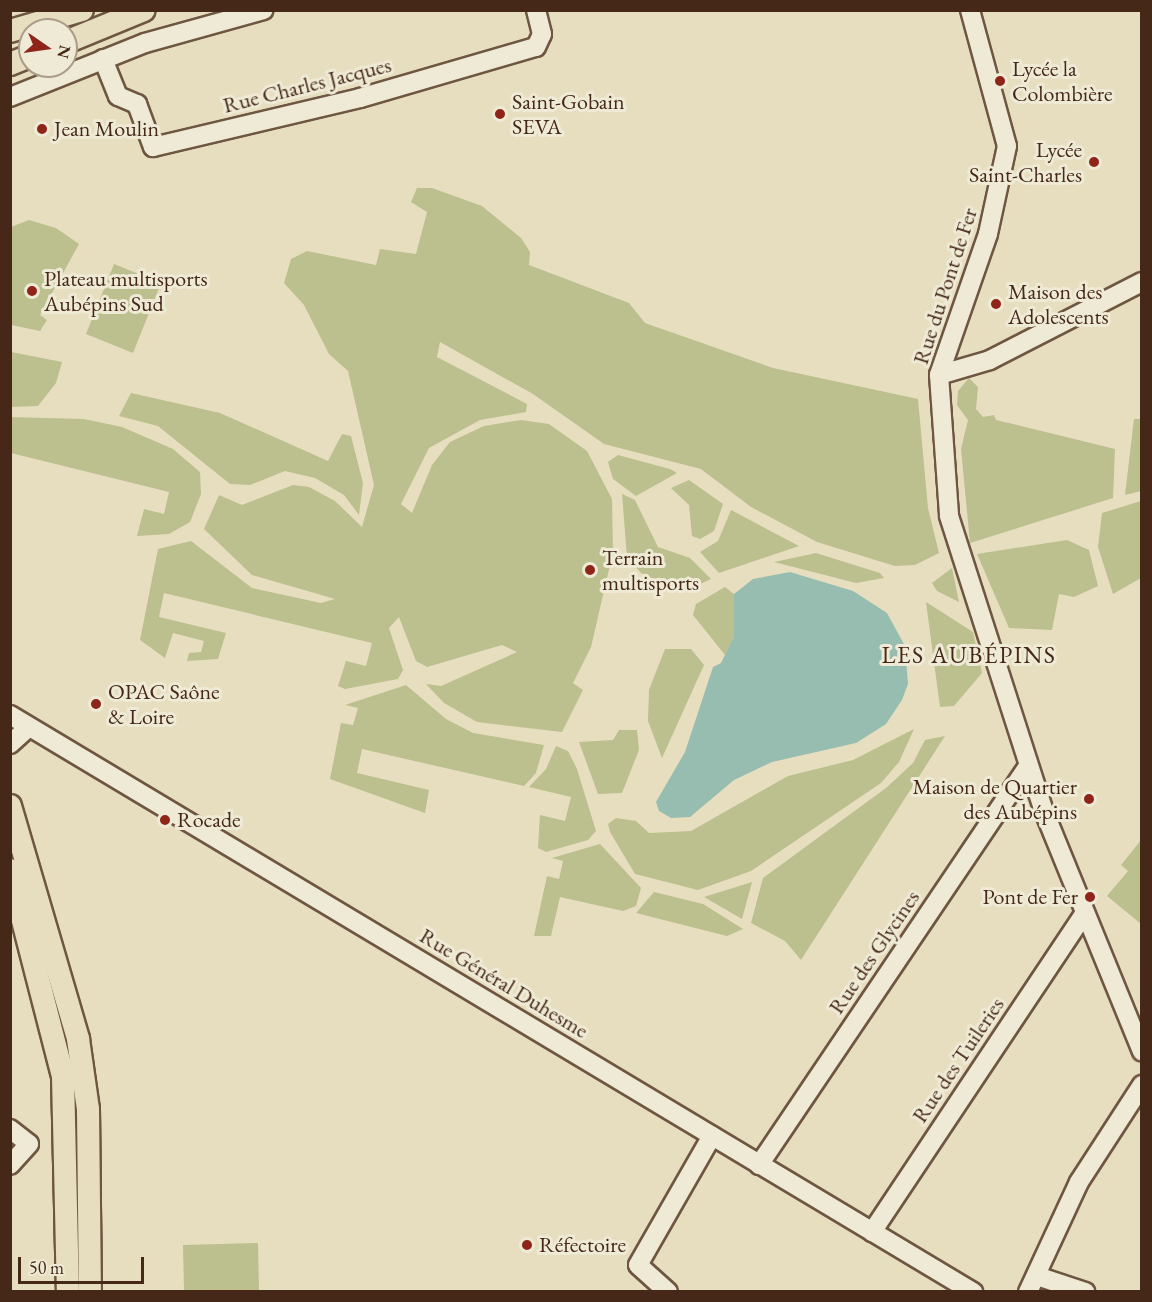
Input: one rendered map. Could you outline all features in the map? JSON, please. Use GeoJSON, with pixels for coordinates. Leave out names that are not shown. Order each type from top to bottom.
{"type":"FeatureCollection","features":[{"type":"Feature","properties":{"kind":"main road"},"geometry":{"type":"LineString","coordinates":[[10,31],[82,10]]}},
{"type":"Feature","properties":{"kind":"main road"},"geometry":{"type":"LineString","coordinates":[[78,37],[144,10]]}},
{"type":"Feature","properties":{"kind":"main road"},"geometry":{"type":"LineString","coordinates":[[10,806],[78,1039],[87,1109],[90,1292]]}},
{"type":"Feature","properties":{"kind":"main road"},"geometry":{"type":"LineString","coordinates":[[10,870],[63,1076],[68,1292]]}},
{"type":"Feature","properties":{"kind":"street"},"geometry":{"type":"LineString","coordinates":[[10,97],[103,58],[264,10]]}},
{"type":"Feature","properties":{"kind":"street","name":"Rue Charles Jacques"},"geometry":{"type":"LineString","coordinates":[[103,58],[118,96],[137,104],[153,147],[360,98],[536,47],[542,34],[536,10]]}},
{"type":"Feature","properties":{"kind":"street","name":"Rue du Pont de Fer"},"geometry":{"type":"LineString","coordinates":[[970,10],[1006,146],[988,234],[939,375],[950,516],[1028,766],[1084,914],[1142,1052]]}},
{"type":"Feature","properties":{"kind":"street"},"geometry":{"type":"LineString","coordinates":[[939,375],[990,360],[1142,282]]}},
{"type":"Feature","properties":{"kind":"street","name":"Rue Général Duhesme"},"geometry":{"type":"LineString","coordinates":[[10,715],[973,1292]]}},
{"type":"Feature","properties":{"kind":"street"},"geometry":{"type":"LineString","coordinates":[[10,744],[29,727]]}},
{"type":"Feature","properties":{"kind":"street","name":"Rue des Glycines"},"geometry":{"type":"LineString","coordinates":[[759,1165],[1028,766]]}},
{"type":"Feature","properties":{"kind":"street","name":"Rue des Tuileries"},"geometry":{"type":"LineString","coordinates":[[872,1232],[1084,914]]}},
{"type":"Feature","properties":{"kind":"street"},"geometry":{"type":"LineString","coordinates":[[1085,1292],[1033,1284],[1079,1182],[1142,1085]]}},
{"type":"Feature","properties":{"kind":"street"},"geometry":{"type":"LineString","coordinates":[[10,1129],[28,1143],[10,1165]]}},
{"type":"Feature","properties":{"kind":"street"},"geometry":{"type":"LineString","coordinates":[[668,1292],[638,1265],[712,1136]]}},
{"type":"Feature","properties":{"kind":"green space"},"geometry":{"type":"Polygon","coordinates":[[[417,188],[432,188],[482,206],[521,238],[530,252],[529,265],[629,303],[645,323],[773,368],[918,399],[928,508],[939,553],[915,565],[895,566],[817,542],[751,507],[701,469],[604,444],[533,394],[440,342],[437,357],[527,404],[526,412],[480,420],[429,448],[401,504],[412,513],[432,465],[450,442],[484,426],[521,420],[549,424],[587,451],[612,499],[613,552],[591,647],[573,683],[583,690],[562,732],[477,722],[444,703],[426,684],[441,686],[517,652],[502,645],[427,667],[416,661],[399,617],[389,628],[403,670],[398,679],[345,689],[338,686],[346,661],[366,666],[372,643],[164,593],[159,617],[226,633],[218,659],[187,661],[189,653],[201,652],[204,641],[173,633],[165,658],[140,640],[158,549],[191,541],[252,588],[321,603],[335,599],[252,575],[204,529],[219,495],[242,505],[293,485],[309,487],[335,501],[362,527],[374,485],[348,371],[329,354],[304,305],[284,283],[291,259],[307,251],[376,265],[380,249],[416,254],[427,212],[411,202],[417,188]]]}},
{"type":"Feature","properties":{"kind":"green space","name":"Plateau multisports Aubépins Sud"},"geometry":{"type":"Polygon","coordinates":[[[29,220],[56,228],[79,244],[40,315],[47,320],[40,331],[11,325],[11,227],[29,220]]]}},
{"type":"Feature","properties":{"kind":"green space"},"geometry":{"type":"Polygon","coordinates":[[[114,264],[161,283],[133,353],[86,334],[114,264]]]}},
{"type":"Feature","properties":{"kind":"green space"},"geometry":{"type":"Polygon","coordinates":[[[11,352],[62,362],[56,383],[38,406],[11,407],[11,352]]]}},
{"type":"Feature","properties":{"kind":"green space"},"geometry":{"type":"Polygon","coordinates":[[[969,378],[978,387],[976,409],[983,417],[994,415],[996,420],[1115,449],[1113,498],[970,543],[961,449],[968,420],[957,405],[958,391],[969,378]]]}},
{"type":"Feature","properties":{"kind":"green space"},"geometry":{"type":"Polygon","coordinates":[[[131,393],[220,413],[328,461],[342,434],[351,436],[363,483],[359,515],[344,495],[315,478],[285,471],[250,485],[230,484],[158,426],[119,416],[131,393]]]}},
{"type":"Feature","properties":{"kind":"green space"},"geometry":{"type":"Polygon","coordinates":[[[10,417],[84,419],[122,427],[173,449],[200,472],[201,494],[190,522],[169,534],[137,536],[144,509],[164,514],[169,492],[11,453],[10,417]]]}},
{"type":"Feature","properties":{"kind":"green space"},"geometry":{"type":"Polygon","coordinates":[[[1134,419],[1141,419],[1141,491],[1125,495],[1134,419]]]}},
{"type":"Feature","properties":{"kind":"green space"},"geometry":{"type":"Polygon","coordinates":[[[618,455],[677,473],[636,496],[613,479],[608,462],[618,455]]]}},
{"type":"Feature","properties":{"kind":"green space"},"geometry":{"type":"Polygon","coordinates":[[[689,480],[723,504],[714,531],[700,539],[692,536],[689,505],[671,488],[689,480]]]}},
{"type":"Feature","properties":{"kind":"green space"},"geometry":{"type":"Polygon","coordinates":[[[622,494],[635,500],[658,547],[690,558],[711,579],[683,592],[641,573],[627,557],[622,494]]]}},
{"type":"Feature","properties":{"kind":"green space"},"geometry":{"type":"Polygon","coordinates":[[[1141,501],[1141,578],[1113,594],[1098,547],[1102,513],[1141,501]]]}},
{"type":"Feature","properties":{"kind":"green space"},"geometry":{"type":"Polygon","coordinates":[[[731,510],[799,546],[719,573],[700,552],[718,541],[731,510]]]}},
{"type":"Feature","properties":{"kind":"green space"},"geometry":{"type":"Polygon","coordinates":[[[1067,540],[1089,550],[1098,586],[1074,597],[1059,594],[1052,630],[1009,628],[977,554],[1067,540]]]}},
{"type":"Feature","properties":{"kind":"green space"},"geometry":{"type":"Polygon","coordinates":[[[816,553],[880,573],[884,578],[856,583],[774,562],[816,553]]]}},
{"type":"Feature","properties":{"kind":"green space"},"geometry":{"type":"Polygon","coordinates":[[[952,568],[959,602],[937,591],[932,583],[952,568]]]}},
{"type":"Feature","properties":{"kind":"green space"},"geometry":{"type":"Polygon","coordinates":[[[725,587],[734,594],[734,636],[725,655],[693,615],[696,604],[725,587]]]}},
{"type":"Feature","properties":{"kind":"green space"},"geometry":{"type":"Polygon","coordinates":[[[926,602],[973,632],[982,673],[954,706],[940,707],[926,602]]]}},
{"type":"Feature","properties":{"kind":"green space"},"geometry":{"type":"Polygon","coordinates":[[[665,649],[691,649],[704,665],[662,758],[648,721],[649,690],[665,649]]]}},
{"type":"Feature","properties":{"kind":"green space"},"geometry":{"type":"Polygon","coordinates":[[[406,685],[446,719],[473,733],[544,745],[536,773],[524,786],[362,749],[357,773],[429,790],[425,813],[330,779],[341,723],[353,725],[358,708],[345,705],[406,685]]]}},
{"type":"Feature","properties":{"kind":"green space"},"geometry":{"type":"Polygon","coordinates":[[[914,729],[899,762],[881,783],[751,871],[698,890],[635,874],[610,832],[608,824],[616,818],[636,821],[649,833],[691,831],[788,776],[853,760],[914,729]]]}},
{"type":"Feature","properties":{"kind":"green space"},"geometry":{"type":"Polygon","coordinates":[[[619,730],[637,730],[639,750],[622,793],[598,794],[579,742],[613,740],[619,730]]]}},
{"type":"Feature","properties":{"kind":"green space"},"geometry":{"type":"Polygon","coordinates":[[[945,736],[801,960],[785,941],[751,923],[763,878],[886,788],[913,763],[925,740],[945,736]]]}},
{"type":"Feature","properties":{"kind":"green space"},"geometry":{"type":"Polygon","coordinates":[[[556,746],[568,751],[577,769],[596,831],[588,840],[546,852],[538,848],[540,815],[565,821],[571,797],[529,787],[546,769],[556,746]]]}},
{"type":"Feature","properties":{"kind":"green space"},"geometry":{"type":"Polygon","coordinates":[[[1141,840],[1141,924],[1107,896],[1128,871],[1121,865],[1141,840]]]}},
{"type":"Feature","properties":{"kind":"green space"},"geometry":{"type":"Polygon","coordinates":[[[600,844],[641,888],[636,906],[623,911],[560,897],[551,936],[534,936],[547,876],[559,879],[563,861],[552,858],[600,844]]]}},
{"type":"Feature","properties":{"kind":"green space"},"geometry":{"type":"Polygon","coordinates":[[[752,882],[742,919],[704,897],[752,882]]]}},
{"type":"Feature","properties":{"kind":"green space"},"geometry":{"type":"Polygon","coordinates":[[[654,892],[703,904],[743,929],[727,936],[636,913],[654,892]]]}},
{"type":"Feature","properties":{"kind":"green space"},"geometry":{"type":"Polygon","coordinates":[[[258,1243],[259,1291],[184,1291],[183,1245],[258,1243]]]}},
{"type":"Feature","properties":{"kind":"water"},"geometry":{"type":"Polygon","coordinates":[[[790,572],[853,591],[887,613],[905,646],[908,684],[902,700],[886,724],[856,743],[772,762],[734,780],[690,817],[671,818],[659,811],[656,802],[685,752],[713,667],[721,663],[734,636],[734,594],[753,579],[790,572]]]}},
{"type":"Feature","properties":{"kind":"place","name":"Lycée la Colombière"},"geometry":{"type":"Point","coordinates":[1000,81]}},
{"type":"Feature","properties":{"kind":"place","name":"Saint-Gobain SEVA"},"geometry":{"type":"Point","coordinates":[500,114]}},
{"type":"Feature","properties":{"kind":"place","name":"Jean Moulin"},"geometry":{"type":"Point","coordinates":[42,129]}},
{"type":"Feature","properties":{"kind":"place","name":"Lycée Saint-Charles"},"geometry":{"type":"Point","coordinates":[1094,162]}},
{"type":"Feature","properties":{"kind":"place","name":"Plateau multisports Aubépins Sud"},"geometry":{"type":"Point","coordinates":[32,291]}},
{"type":"Feature","properties":{"kind":"place","name":"Maison des Adolescents"},"geometry":{"type":"Point","coordinates":[996,304]}},
{"type":"Feature","properties":{"kind":"place","name":"Terrain multisports"},"geometry":{"type":"Point","coordinates":[590,570]}},
{"type":"Feature","properties":{"kind":"place","name":"OPAC Saône & Loire"},"geometry":{"type":"Point","coordinates":[96,704]}},
{"type":"Feature","properties":{"kind":"place","name":"Maison de Quartier des Aubépins"},"geometry":{"type":"Point","coordinates":[1089,799]}},
{"type":"Feature","properties":{"kind":"place","name":"Rocade"},"geometry":{"type":"Point","coordinates":[165,820]}},
{"type":"Feature","properties":{"kind":"place","name":"Pont de Fer"},"geometry":{"type":"Point","coordinates":[1090,897]}},
{"type":"Feature","properties":{"kind":"place","name":"Réfectoire"},"geometry":{"type":"Point","coordinates":[527,1245]}},
{"type":"Feature","properties":{"kind":"district","name":"LES AUBÉPINS"},"geometry":{"type":"Point","coordinates":[969,655]}}]}
